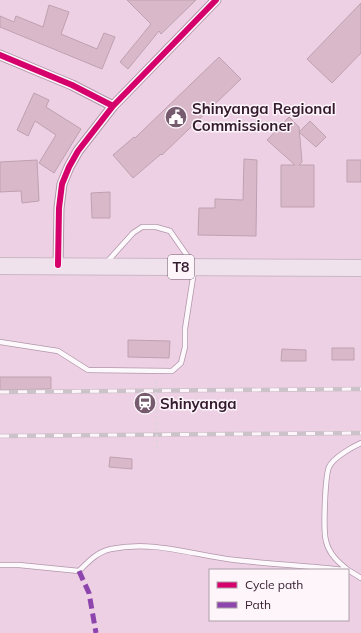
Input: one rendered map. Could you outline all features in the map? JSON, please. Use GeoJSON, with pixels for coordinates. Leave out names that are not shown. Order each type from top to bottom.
{"type":"FeatureCollection","features":[{"type":"Feature","properties":{"kind":"highway","name":"T8"},"geometry":{"type":"LineString","coordinates":[[0,266],[58,265],[361,268]]}},
{"type":"Feature","properties":{"kind":"street"},"geometry":{"type":"LineString","coordinates":[[58,265],[59,208],[62,184],[78,151],[113,106],[216,0]]}},
{"type":"Feature","properties":{"kind":"street"},"geometry":{"type":"LineString","coordinates":[[0,55],[72,85],[113,106]]}},
{"type":"Feature","properties":{"kind":"lane"},"geometry":{"type":"LineString","coordinates":[[0,342],[58,351],[88,370],[172,371],[181,363],[185,347],[185,329],[195,267],[170,231],[156,226],[142,227],[133,233],[104,266]]}},
{"type":"Feature","properties":{"kind":"lane"},"geometry":{"type":"LineString","coordinates":[[347,569],[332,555],[325,540],[326,479],[330,465],[349,448],[361,443]]}},
{"type":"Feature","properties":{"kind":"lane"},"geometry":{"type":"LineString","coordinates":[[0,565],[19,565],[79,571],[89,560],[98,554],[109,549],[134,545],[161,546],[234,560],[333,569]]}},
{"type":"Feature","properties":{"kind":"lane"},"geometry":{"type":"LineString","coordinates":[[349,571],[361,578]]}},
{"type":"Feature","properties":{"kind":"path"},"geometry":{"type":"LineString","coordinates":[[156,380],[157,449]]}},
{"type":"Feature","properties":{"kind":"building"},"geometry":{"type":"Polygon","coordinates":[[[127,0],[196,0],[161,34],[159,31],[128,69],[120,62],[151,24],[127,0]]]}},
{"type":"Feature","properties":{"kind":"building"},"geometry":{"type":"Polygon","coordinates":[[[361,3],[361,53],[332,83],[307,59],[361,3]]]}},
{"type":"Feature","properties":{"kind":"building"},"geometry":{"type":"Polygon","coordinates":[[[49,5],[69,12],[61,34],[97,49],[104,33],[115,37],[102,69],[0,27],[0,16],[14,22],[16,16],[43,27],[49,5]]]}},
{"type":"Feature","properties":{"kind":"building"},"geometry":{"type":"Polygon","coordinates":[[[219,57],[241,79],[162,155],[161,154],[133,178],[113,155],[134,137],[135,138],[219,57]]]}},
{"type":"Feature","properties":{"kind":"building"},"geometry":{"type":"Polygon","coordinates":[[[34,93],[49,100],[46,107],[81,129],[54,173],[39,163],[56,135],[35,121],[28,136],[17,130],[34,93]]]}},
{"type":"Feature","properties":{"kind":"building"},"geometry":{"type":"Polygon","coordinates":[[[289,117],[299,127],[302,162],[299,165],[314,165],[314,207],[281,207],[281,165],[295,165],[267,140],[289,117]]]}},
{"type":"Feature","properties":{"kind":"building"},"geometry":{"type":"Polygon","coordinates":[[[310,121],[326,137],[316,147],[299,132],[310,121]]]}},
{"type":"Feature","properties":{"kind":"building"},"geometry":{"type":"Polygon","coordinates":[[[244,159],[257,160],[256,236],[198,235],[199,208],[215,208],[215,199],[243,200],[244,159]]]}},
{"type":"Feature","properties":{"kind":"building"},"geometry":{"type":"Polygon","coordinates":[[[37,160],[39,201],[22,203],[21,191],[0,192],[0,162],[37,160]]]}},
{"type":"Feature","properties":{"kind":"building"},"geometry":{"type":"Polygon","coordinates":[[[347,160],[361,160],[361,182],[347,182],[347,160]]]}},
{"type":"Feature","properties":{"kind":"building"},"geometry":{"type":"Polygon","coordinates":[[[110,192],[110,218],[92,218],[91,193],[110,192]]]}},
{"type":"Feature","properties":{"kind":"building"},"geometry":{"type":"Polygon","coordinates":[[[128,340],[170,341],[169,358],[128,357],[128,340]]]}},
{"type":"Feature","properties":{"kind":"building"},"geometry":{"type":"Polygon","coordinates":[[[332,348],[354,348],[354,360],[332,360],[332,348]]]}},
{"type":"Feature","properties":{"kind":"building"},"geometry":{"type":"Polygon","coordinates":[[[282,349],[306,350],[306,361],[281,361],[282,349]]]}},
{"type":"Feature","properties":{"kind":"building"},"geometry":{"type":"Polygon","coordinates":[[[0,377],[51,377],[51,389],[0,390],[0,377]]]}},
{"type":"Feature","properties":{"kind":"building"},"geometry":{"type":"Polygon","coordinates":[[[110,457],[132,459],[132,469],[109,467],[110,457]]]}},
{"type":"Feature","properties":{"kind":"railway"},"geometry":{"type":"LineString","coordinates":[[0,392],[361,389]]}},
{"type":"Feature","properties":{"kind":"railway"},"geometry":{"type":"LineString","coordinates":[[0,436],[361,433]]}},
{"type":"Feature","properties":{"kind":"marked path"},"geometry":{"type":"LineString","coordinates":[[79,571],[89,593],[96,633]]}},
{"type":"Feature","properties":{"kind":"cycle path"},"geometry":{"type":"LineString","coordinates":[[58,265],[59,208],[62,184],[78,151],[113,106],[216,0]]}},
{"type":"Feature","properties":{"kind":"cycle path"},"geometry":{"type":"LineString","coordinates":[[0,55],[72,85],[113,106]]}},
{"type":"Feature","properties":{"kind":"place","name":"Shinyanga Regional Commissioner"},"geometry":{"type":"Point","coordinates":[176,117]}},
{"type":"Feature","properties":{"kind":"place","name":"Shinyanga"},"geometry":{"type":"Point","coordinates":[145,403]}}]}
